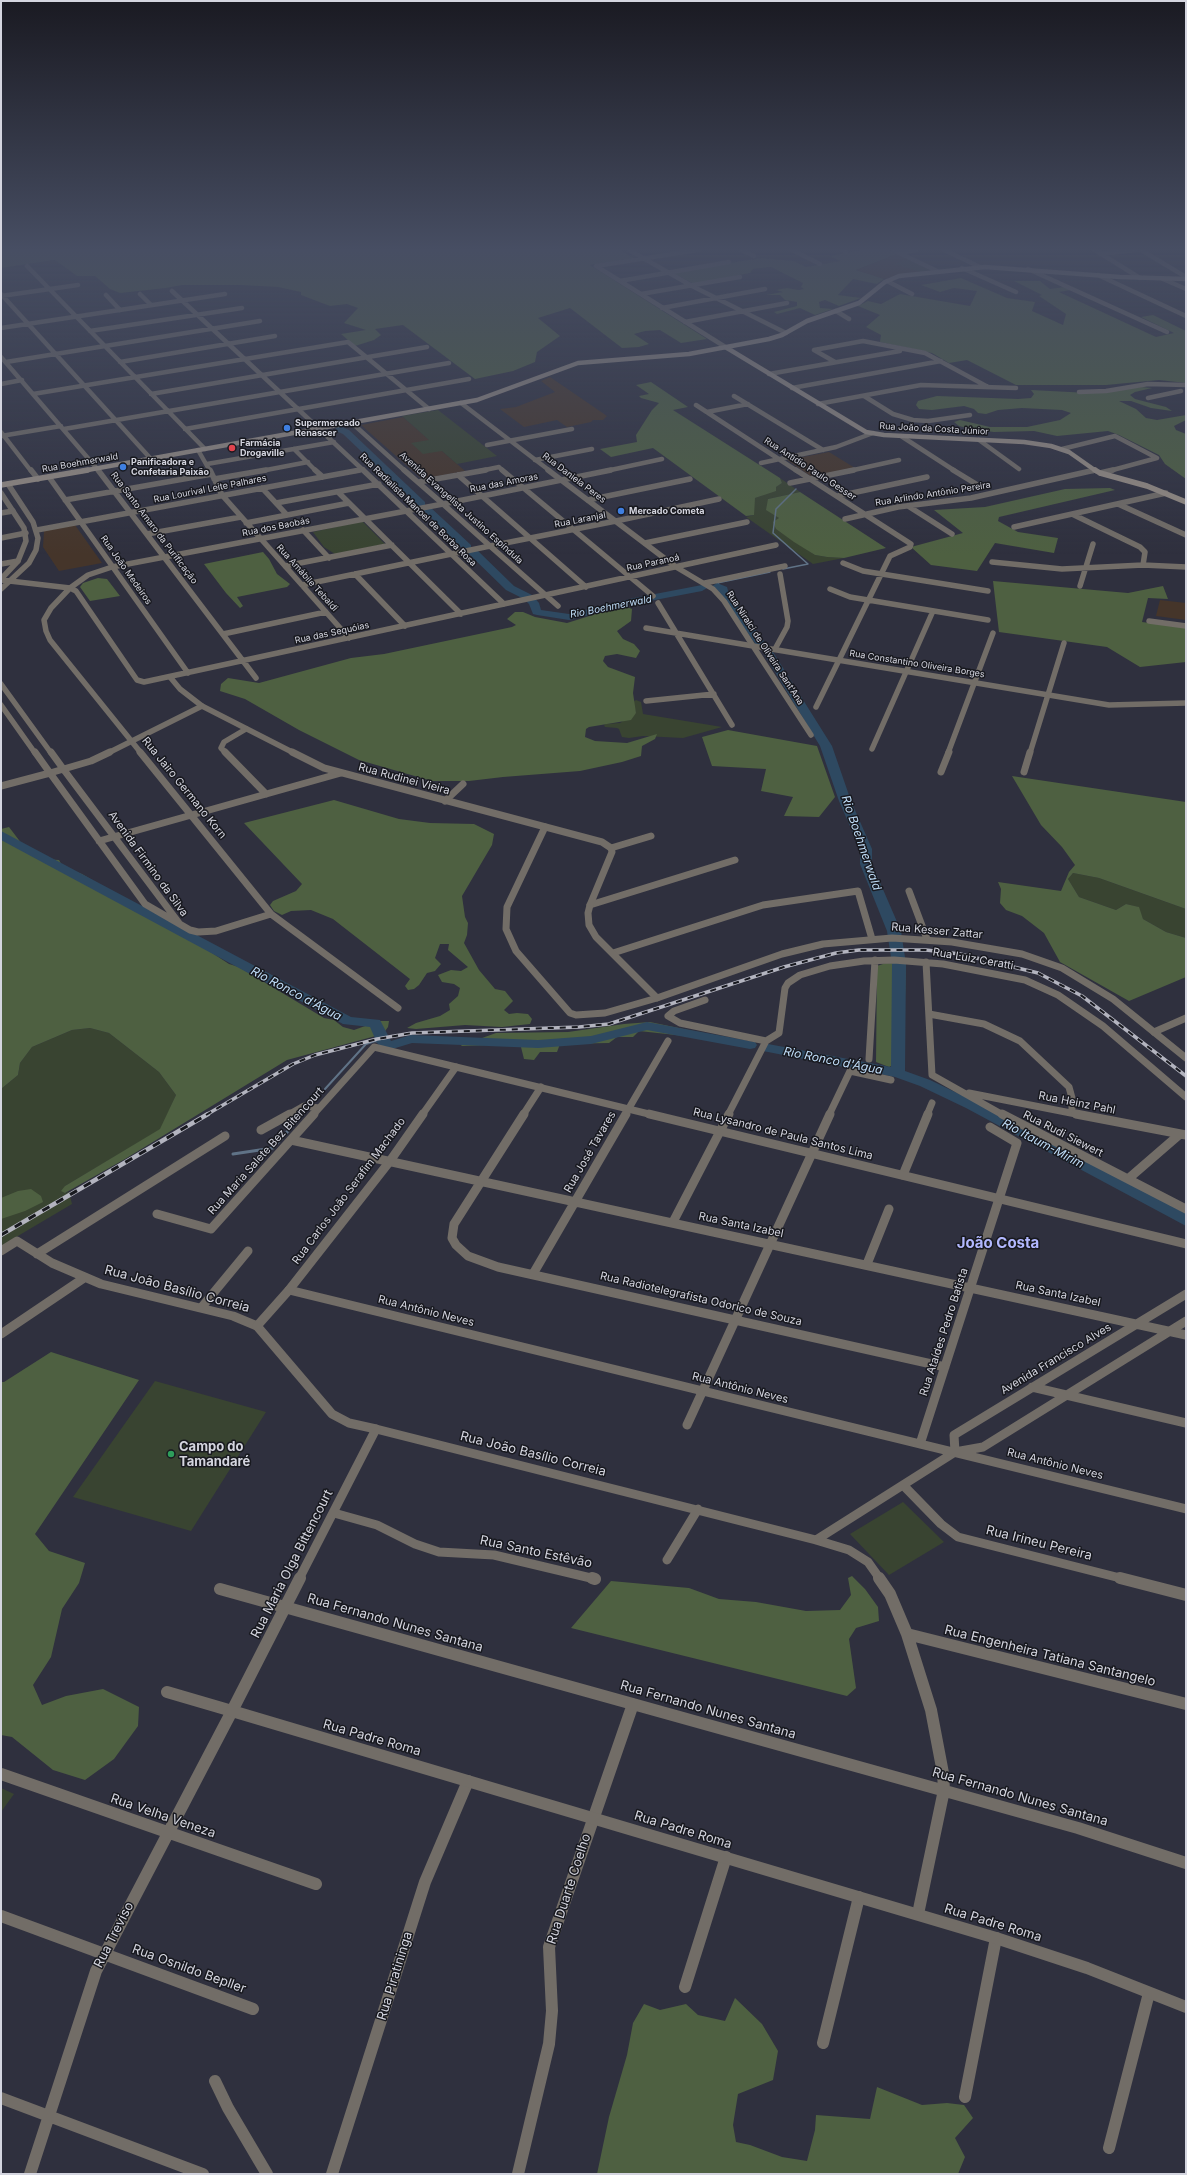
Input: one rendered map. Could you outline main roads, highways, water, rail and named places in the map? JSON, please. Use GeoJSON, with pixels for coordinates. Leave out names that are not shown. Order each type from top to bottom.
{"type":"FeatureCollection","features":[{"type":"Feature","properties":{"kind":"main road","name":"Rua Boehmerwald"},"geometry":{"type":"LineString","coordinates":[[1,486],[461,403],[492,396],[578,363],[681,355],[704,352]]}},
{"type":"Feature","properties":{"kind":"main road","name":"Rua João da Costa Júnior"},"geometry":{"type":"LineString","coordinates":[[733,352],[855,427],[873,433],[900,436],[1031,443],[1062,449],[1095,470],[1147,486],[1186,502]]}},
{"type":"Feature","properties":{"kind":"waterway","name":"Rio Boehmerwald"},"geometry":{"type":"LineString","coordinates":[[339,429],[346,432],[422,504]]}},
{"type":"Feature","properties":{"kind":"waterway"},"geometry":{"type":"LineString","coordinates":[[783,569],[808,564],[773,533],[776,509],[796,489]]}},
{"type":"Feature","properties":{"kind":"waterway","name":"Rio Boehmerwald"},"geometry":{"type":"LineString","coordinates":[[427,509],[467,547]]}},
{"type":"Feature","properties":{"kind":"waterway","name":"Rio Boehmerwald"},"geometry":{"type":"LineString","coordinates":[[473,552],[510,588],[528,597],[534,603],[537,612],[569,617],[634,601],[702,588]]}},
{"type":"Feature","properties":{"kind":"waterway"},"geometry":{"type":"LineString","coordinates":[[719,585],[717,583],[770,572]]}},
{"type":"Feature","properties":{"kind":"waterway","name":"Rio Boehmerwald"},"geometry":{"type":"LineString","coordinates":[[717,586],[723,589],[724,594],[761,644]]}},
{"type":"Feature","properties":{"kind":"waterway","name":"Rio Boehmerwald"},"geometry":{"type":"LineString","coordinates":[[768,652],[826,746],[845,801],[866,849],[866,864],[894,931],[899,964],[898,1073]]}},
{"type":"Feature","properties":{"kind":"waterway","name":"Rio Ronco d'Água"},"geometry":{"type":"LineString","coordinates":[[1,835],[348,1021],[375,1023],[384,1043],[389,1046],[411,1039],[538,1044],[591,1040],[647,1026],[750,1045]]}},
{"type":"Feature","properties":{"kind":"waterway"},"geometry":{"type":"LineString","coordinates":[[325,1089],[366,1044],[375,1041],[384,1043]]}},
{"type":"Feature","properties":{"kind":"waterway","name":"Rio Ronco d'Água"},"geometry":{"type":"LineString","coordinates":[[768,1048],[898,1073]]}},
{"type":"Feature","properties":{"kind":"waterway","name":"Rio Itaum-Mirim"},"geometry":{"type":"LineString","coordinates":[[898,1073],[925,1083],[971,1105],[1186,1220]]}},
{"type":"Feature","properties":{"kind":"waterway"},"geometry":{"type":"LineString","coordinates":[[302,1115],[305,1111]]}},
{"type":"Feature","properties":{"kind":"waterway"},"geometry":{"type":"LineString","coordinates":[[233,1154],[273,1148],[303,1114]]}},
{"type":"Feature","properties":{"kind":"railway"},"geometry":{"type":"LineString","coordinates":[[206,1115],[293,1064],[315,1055],[377,1039],[412,1033],[579,1027],[609,1024],[784,967],[836,953],[859,950],[926,950],[960,954],[1038,973],[1082,996],[1186,1076]]}},
{"type":"Feature","properties":{"kind":"railway"},"geometry":{"type":"LineString","coordinates":[[1,1235],[208,1114]]}},
{"type":"Feature","properties":{"kind":"place","name":"Supermercado Renascer"},"geometry":{"type":"Point","coordinates":[287,428]}},
{"type":"Feature","properties":{"kind":"place","name":"Farmácia Drogaville"},"geometry":{"type":"Point","coordinates":[232,448]}},
{"type":"Feature","properties":{"kind":"place","name":"Panificadora e Confetaria Paixão"},"geometry":{"type":"Point","coordinates":[123,467]}},
{"type":"Feature","properties":{"kind":"place","name":"Mercado Cometa"},"geometry":{"type":"Point","coordinates":[621,511]}},
{"type":"Feature","properties":{"kind":"place","name":"Campo do Tamandaré"},"geometry":{"type":"Point","coordinates":[171,1454]}},
{"type":"Feature","properties":{"kind":"district","name":"João Costa"},"geometry":{"type":"Point","coordinates":[998,1243]}}]}
